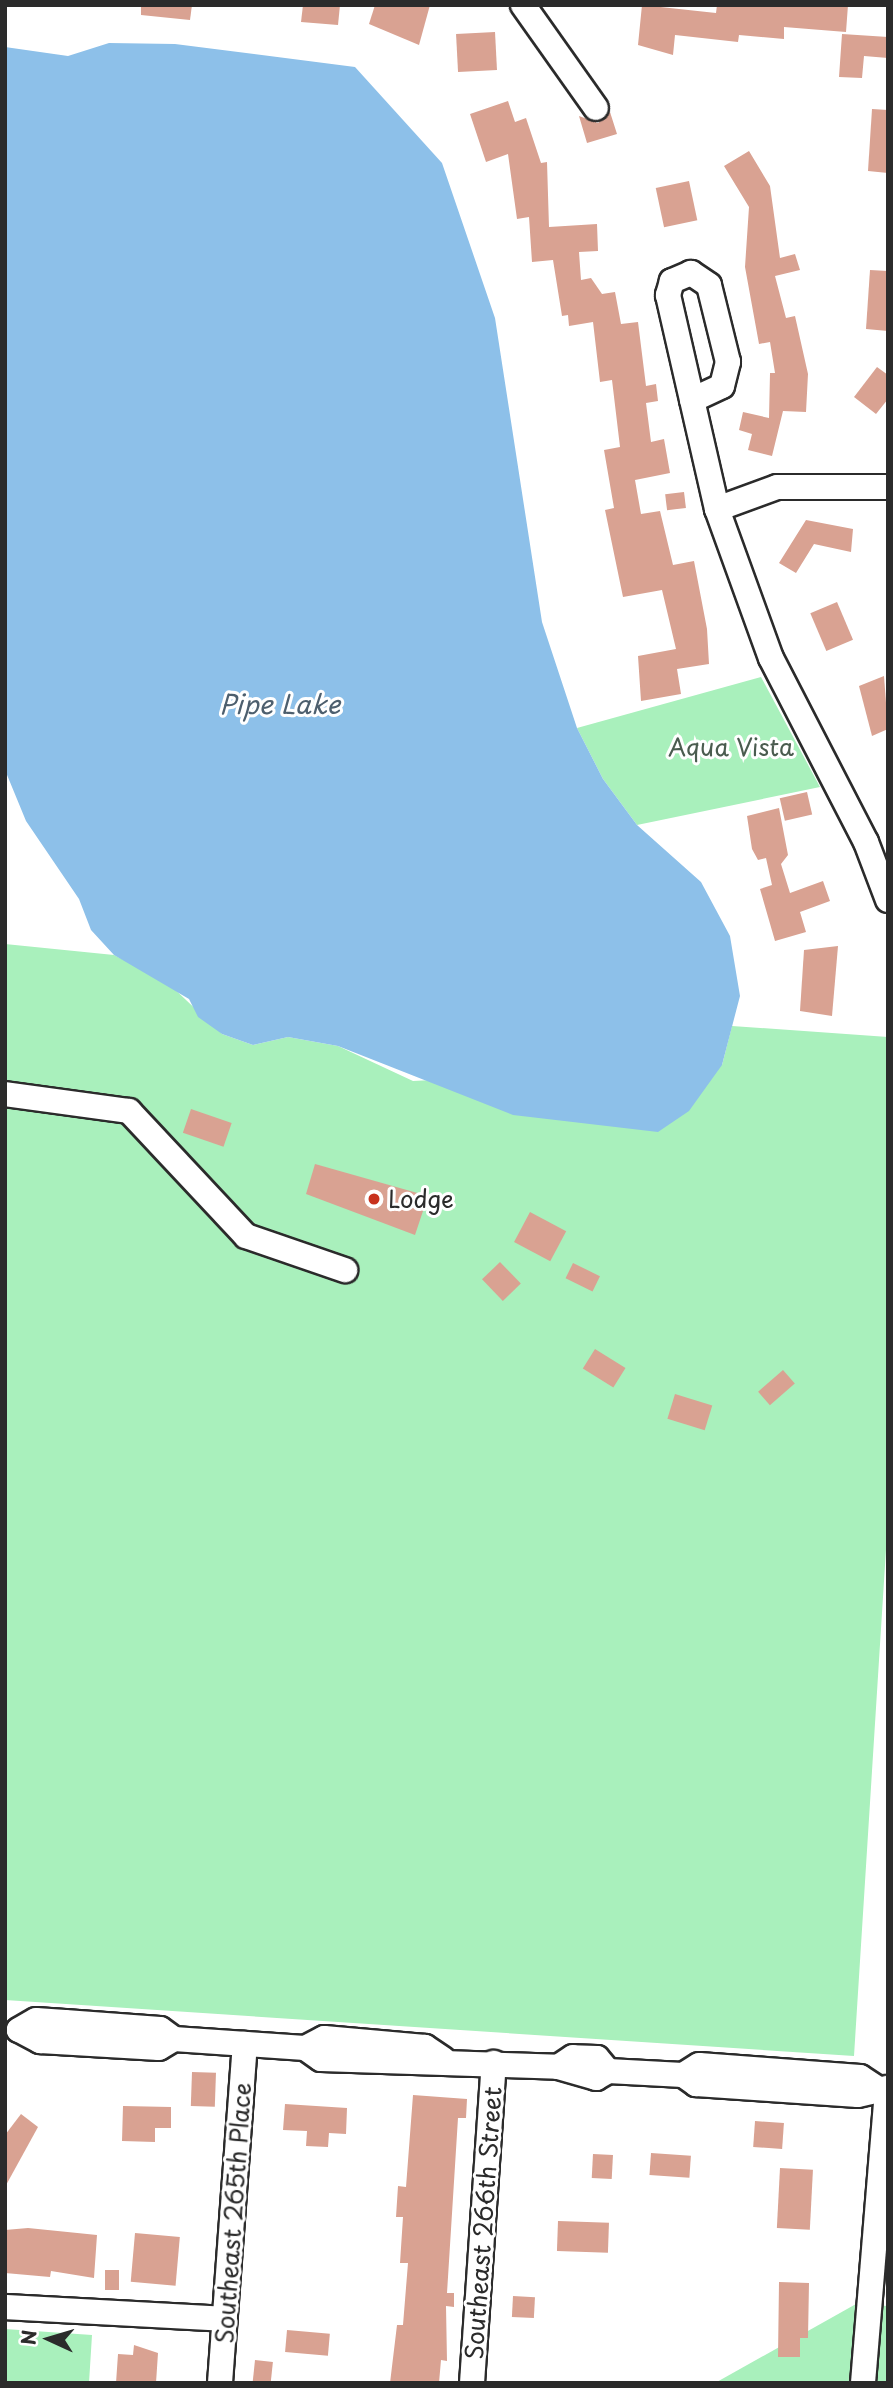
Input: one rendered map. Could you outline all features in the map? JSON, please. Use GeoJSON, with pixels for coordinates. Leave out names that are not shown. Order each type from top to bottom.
{"type":"FeatureCollection","features":[{"type":"Feature","properties":{"kind":"street"},"geometry":{"type":"LineString","coordinates":[[523,5],[596,108]]}},
{"type":"Feature","properties":{"kind":"street"},"geometry":{"type":"LineString","coordinates":[[692,400],[717,509],[771,658],[866,842],[888,900]]}},
{"type":"Feature","properties":{"kind":"street"},"geometry":{"type":"LineString","coordinates":[[717,509],[777,487],[888,487]]}},
{"type":"Feature","properties":{"kind":"street"},"geometry":{"type":"LineString","coordinates":[[5,1094],[129,1111],[246,1236],[345,1270]]}},
{"type":"Feature","properties":{"kind":"street"},"geometry":{"type":"LineString","coordinates":[[12,2030],[36,2021],[65,2022],[160,2029],[174,2039],[245,2044],[305,2048],[324,2038],[425,2047],[443,2059],[494,2063],[558,2067],[573,2057],[597,2058],[608,2071],[683,2075],[699,2065],[860,2077],[884,2088],[863,2383]]}},
{"type":"Feature","properties":{"kind":"street","name":"Southeast 265th Place"},"geometry":{"type":"LineString","coordinates":[[220,2383],[245,2044]]}},
{"type":"Feature","properties":{"kind":"street","name":"Southeast 266th Street"},"geometry":{"type":"LineString","coordinates":[[472,2383],[494,2063]]}},
{"type":"Feature","properties":{"kind":"street"},"geometry":{"type":"LineString","coordinates":[[5,2307],[225,2319]]}},
{"type":"Feature","properties":{"kind":"green space","name":"Aqua Vista"},"geometry":{"type":"Polygon","coordinates":[[[761,677],[820,787],[637,825],[603,779],[577,728],[761,677]]]}},
{"type":"Feature","properties":{"kind":"green space"},"geometry":{"type":"Polygon","coordinates":[[[5,944],[114,955],[167,982],[222,1034],[253,1045],[288,1037],[338,1046],[413,1081],[722,1065],[732,1026],[888,1037],[888,1518],[854,2056],[5,2000],[5,944]]]}},
{"type":"Feature","properties":{"kind":"green space"},"geometry":{"type":"Polygon","coordinates":[[[856,2304],[888,2306],[888,2383],[715,2383],[856,2304]]]}},
{"type":"Feature","properties":{"kind":"green space"},"geometry":{"type":"Polygon","coordinates":[[[5,2329],[92,2335],[89,2383],[5,2383],[5,2329]]]}},
{"type":"Feature","properties":{"kind":"water","name":"Pipe Lake"},"geometry":{"type":"Polygon","coordinates":[[[109,43],[175,44],[355,67],[442,163],[495,318],[542,622],[577,728],[603,779],[637,825],[701,882],[730,936],[740,996],[722,1065],[689,1111],[658,1132],[513,1115],[338,1046],[288,1037],[253,1045],[222,1034],[198,1017],[189,999],[114,955],[91,930],[79,899],[26,821],[5,770],[5,47],[68,56],[109,43]]]}},
{"type":"Feature","properties":{"kind":"building"},"geometry":{"type":"Polygon","coordinates":[[[141,5],[192,5],[190,20],[141,15],[141,5]]]}},
{"type":"Feature","properties":{"kind":"building"},"geometry":{"type":"Polygon","coordinates":[[[303,5],[340,5],[338,25],[301,22],[303,5]]]}},
{"type":"Feature","properties":{"kind":"building"},"geometry":{"type":"Polygon","coordinates":[[[375,5],[430,5],[419,45],[369,24],[375,5]]]}},
{"type":"Feature","properties":{"kind":"building"},"geometry":{"type":"Polygon","coordinates":[[[642,5],[716,13],[717,5],[848,5],[846,32],[784,27],[784,39],[739,35],[738,42],[675,35],[673,55],[638,45],[642,5]]]}},
{"type":"Feature","properties":{"kind":"building"},"geometry":{"type":"Polygon","coordinates":[[[495,32],[497,70],[458,72],[456,34],[495,32]]]}},
{"type":"Feature","properties":{"kind":"building"},"geometry":{"type":"Polygon","coordinates":[[[842,34],[888,37],[888,58],[864,56],[862,78],[839,77],[842,34]]]}},
{"type":"Feature","properties":{"kind":"building"},"geometry":{"type":"Polygon","coordinates":[[[508,101],[515,122],[526,118],[541,163],[547,162],[549,227],[597,224],[598,251],[579,252],[581,280],[591,278],[602,294],[615,292],[621,324],[638,322],[646,386],[656,384],[658,401],[646,403],[651,442],[664,439],[670,473],[635,480],[641,514],[660,511],[673,565],[694,561],[707,629],[709,664],[677,669],[681,694],[641,701],[638,656],[676,649],[662,590],[623,597],[605,510],[614,508],[604,450],[620,447],[612,380],[600,382],[593,322],[569,326],[568,315],[562,316],[553,260],[532,262],[529,217],[517,219],[508,154],[486,162],[470,114],[508,101]]]}},
{"type":"Feature","properties":{"kind":"building"},"geometry":{"type":"Polygon","coordinates":[[[872,109],[888,110],[888,173],[868,171],[872,109]]]}},
{"type":"Feature","properties":{"kind":"building"},"geometry":{"type":"Polygon","coordinates":[[[610,112],[617,134],[587,143],[579,116],[598,123],[610,112]]]}},
{"type":"Feature","properties":{"kind":"building"},"geometry":{"type":"Polygon","coordinates":[[[749,151],[770,186],[780,258],[795,254],[800,270],[775,276],[786,318],[795,316],[808,374],[806,412],[783,411],[772,456],[748,450],[752,434],[739,430],[743,412],[769,418],[770,373],[775,373],[770,342],[759,344],[745,267],[749,207],[724,166],[749,151]]]}},
{"type":"Feature","properties":{"kind":"building"},"geometry":{"type":"Polygon","coordinates":[[[689,181],[697,220],[664,227],[656,188],[689,181]]]}},
{"type":"Feature","properties":{"kind":"building"},"geometry":{"type":"Polygon","coordinates":[[[870,270],[888,271],[888,331],[866,329],[870,270]]]}},
{"type":"Feature","properties":{"kind":"building"},"geometry":{"type":"Polygon","coordinates":[[[877,367],[888,375],[888,399],[876,414],[854,397],[877,367]]]}},
{"type":"Feature","properties":{"kind":"building"},"geometry":{"type":"Polygon","coordinates":[[[684,492],[686,508],[667,510],[665,494],[684,492]]]}},
{"type":"Feature","properties":{"kind":"building"},"geometry":{"type":"Polygon","coordinates":[[[806,520],[853,529],[851,552],[814,544],[796,573],[779,563],[806,520]]]}},
{"type":"Feature","properties":{"kind":"building"},"geometry":{"type":"Polygon","coordinates":[[[837,602],[853,640],[826,651],[810,613],[837,602]]]}},
{"type":"Feature","properties":{"kind":"building"},"geometry":{"type":"Polygon","coordinates":[[[884,676],[888,729],[872,736],[859,686],[884,676]]]}},
{"type":"Feature","properties":{"kind":"building"},"geometry":{"type":"Polygon","coordinates":[[[807,792],[812,814],[785,821],[780,798],[807,792]]]}},
{"type":"Feature","properties":{"kind":"building"},"geometry":{"type":"Polygon","coordinates":[[[779,808],[788,855],[781,864],[790,893],[823,881],[830,901],[800,912],[806,932],[775,941],[760,889],[772,885],[766,858],[758,860],[752,849],[747,816],[779,808]]]}},
{"type":"Feature","properties":{"kind":"building"},"geometry":{"type":"Polygon","coordinates":[[[838,946],[832,1016],[800,1011],[804,950],[838,946]]]}},
{"type":"Feature","properties":{"kind":"building"},"geometry":{"type":"Polygon","coordinates":[[[191,1109],[232,1123],[224,1147],[183,1133],[191,1109]]]}},
{"type":"Feature","properties":{"kind":"building","name":"Lodge"},"geometry":{"type":"Polygon","coordinates":[[[315,1164],[428,1196],[415,1235],[306,1194],[315,1164]]]}},
{"type":"Feature","properties":{"kind":"building"},"geometry":{"type":"Polygon","coordinates":[[[530,1212],[566,1231],[550,1261],[514,1242],[530,1212]]]}},
{"type":"Feature","properties":{"kind":"building"},"geometry":{"type":"Polygon","coordinates":[[[500,1262],[521,1284],[503,1301],[482,1279],[500,1262]]]}},
{"type":"Feature","properties":{"kind":"building"},"geometry":{"type":"Polygon","coordinates":[[[573,1263],[600,1276],[593,1291],[566,1278],[573,1263]]]}},
{"type":"Feature","properties":{"kind":"building"},"geometry":{"type":"Polygon","coordinates":[[[595,1349],[626,1368],[613,1388],[583,1369],[595,1349]]]}},
{"type":"Feature","properties":{"kind":"building"},"geometry":{"type":"Polygon","coordinates":[[[783,1370],[795,1384],[770,1405],[758,1392],[783,1370]]]}},
{"type":"Feature","properties":{"kind":"building"},"geometry":{"type":"Polygon","coordinates":[[[675,1394],[712,1405],[705,1430],[667,1419],[675,1394]]]}},
{"type":"Feature","properties":{"kind":"building"},"geometry":{"type":"Polygon","coordinates":[[[192,2072],[216,2073],[215,2107],[191,2106],[192,2072]]]}},
{"type":"Feature","properties":{"kind":"building"},"geometry":{"type":"Polygon","coordinates":[[[413,2095],[467,2099],[466,2118],[458,2118],[447,2293],[454,2293],[454,2307],[446,2306],[447,2361],[441,2360],[439,2383],[390,2383],[397,2325],[403,2325],[408,2263],[400,2263],[403,2217],[396,2217],[398,2186],[406,2187],[413,2095]]]}},
{"type":"Feature","properties":{"kind":"building"},"geometry":{"type":"Polygon","coordinates":[[[285,2104],[347,2108],[346,2134],[329,2133],[328,2147],[306,2146],[307,2131],[283,2130],[285,2104]]]}},
{"type":"Feature","properties":{"kind":"building"},"geometry":{"type":"Polygon","coordinates":[[[123,2106],[171,2107],[171,2128],[155,2128],[155,2142],[122,2141],[123,2106]]]}},
{"type":"Feature","properties":{"kind":"building"},"geometry":{"type":"Polygon","coordinates":[[[21,2114],[38,2127],[5,2187],[5,2135],[21,2114]]]}},
{"type":"Feature","properties":{"kind":"building"},"geometry":{"type":"Polygon","coordinates":[[[755,2121],[784,2123],[782,2149],[753,2147],[755,2121]]]}},
{"type":"Feature","properties":{"kind":"building"},"geometry":{"type":"Polygon","coordinates":[[[651,2153],[691,2156],[689,2178],[649,2175],[651,2153]]]}},
{"type":"Feature","properties":{"kind":"building"},"geometry":{"type":"Polygon","coordinates":[[[593,2154],[613,2155],[612,2179],[592,2178],[593,2154]]]}},
{"type":"Feature","properties":{"kind":"building"},"geometry":{"type":"Polygon","coordinates":[[[780,2168],[813,2170],[810,2230],[777,2228],[780,2168]]]}},
{"type":"Feature","properties":{"kind":"building"},"geometry":{"type":"Polygon","coordinates":[[[558,2221],[609,2223],[608,2253],[557,2251],[558,2221]]]}},
{"type":"Feature","properties":{"kind":"building"},"geometry":{"type":"Polygon","coordinates":[[[28,2228],[97,2235],[94,2278],[51,2271],[50,2277],[5,2273],[5,2230],[28,2228]]]}},
{"type":"Feature","properties":{"kind":"building"},"geometry":{"type":"Polygon","coordinates":[[[135,2233],[180,2237],[176,2286],[131,2282],[135,2233]]]}},
{"type":"Feature","properties":{"kind":"building"},"geometry":{"type":"Polygon","coordinates":[[[105,2270],[119,2270],[119,2290],[105,2290],[105,2270]]]}},
{"type":"Feature","properties":{"kind":"building"},"geometry":{"type":"Polygon","coordinates":[[[779,2282],[809,2283],[808,2338],[800,2338],[800,2357],[778,2357],[779,2282]]]}},
{"type":"Feature","properties":{"kind":"building"},"geometry":{"type":"Polygon","coordinates":[[[513,2296],[535,2297],[534,2318],[512,2317],[513,2296]]]}},
{"type":"Feature","properties":{"kind":"building"},"geometry":{"type":"Polygon","coordinates":[[[287,2330],[330,2334],[328,2356],[285,2352],[287,2330]]]}},
{"type":"Feature","properties":{"kind":"building"},"geometry":{"type":"Polygon","coordinates":[[[134,2345],[158,2353],[156,2383],[116,2383],[118,2354],[133,2355],[134,2345]]]}},
{"type":"Feature","properties":{"kind":"building"},"geometry":{"type":"Polygon","coordinates":[[[255,2360],[273,2362],[271,2383],[253,2381],[255,2360]]]}},
{"type":"Feature","properties":{"kind":"place","name":"Lodge"},"geometry":{"type":"Point","coordinates":[374,1199]}}]}
